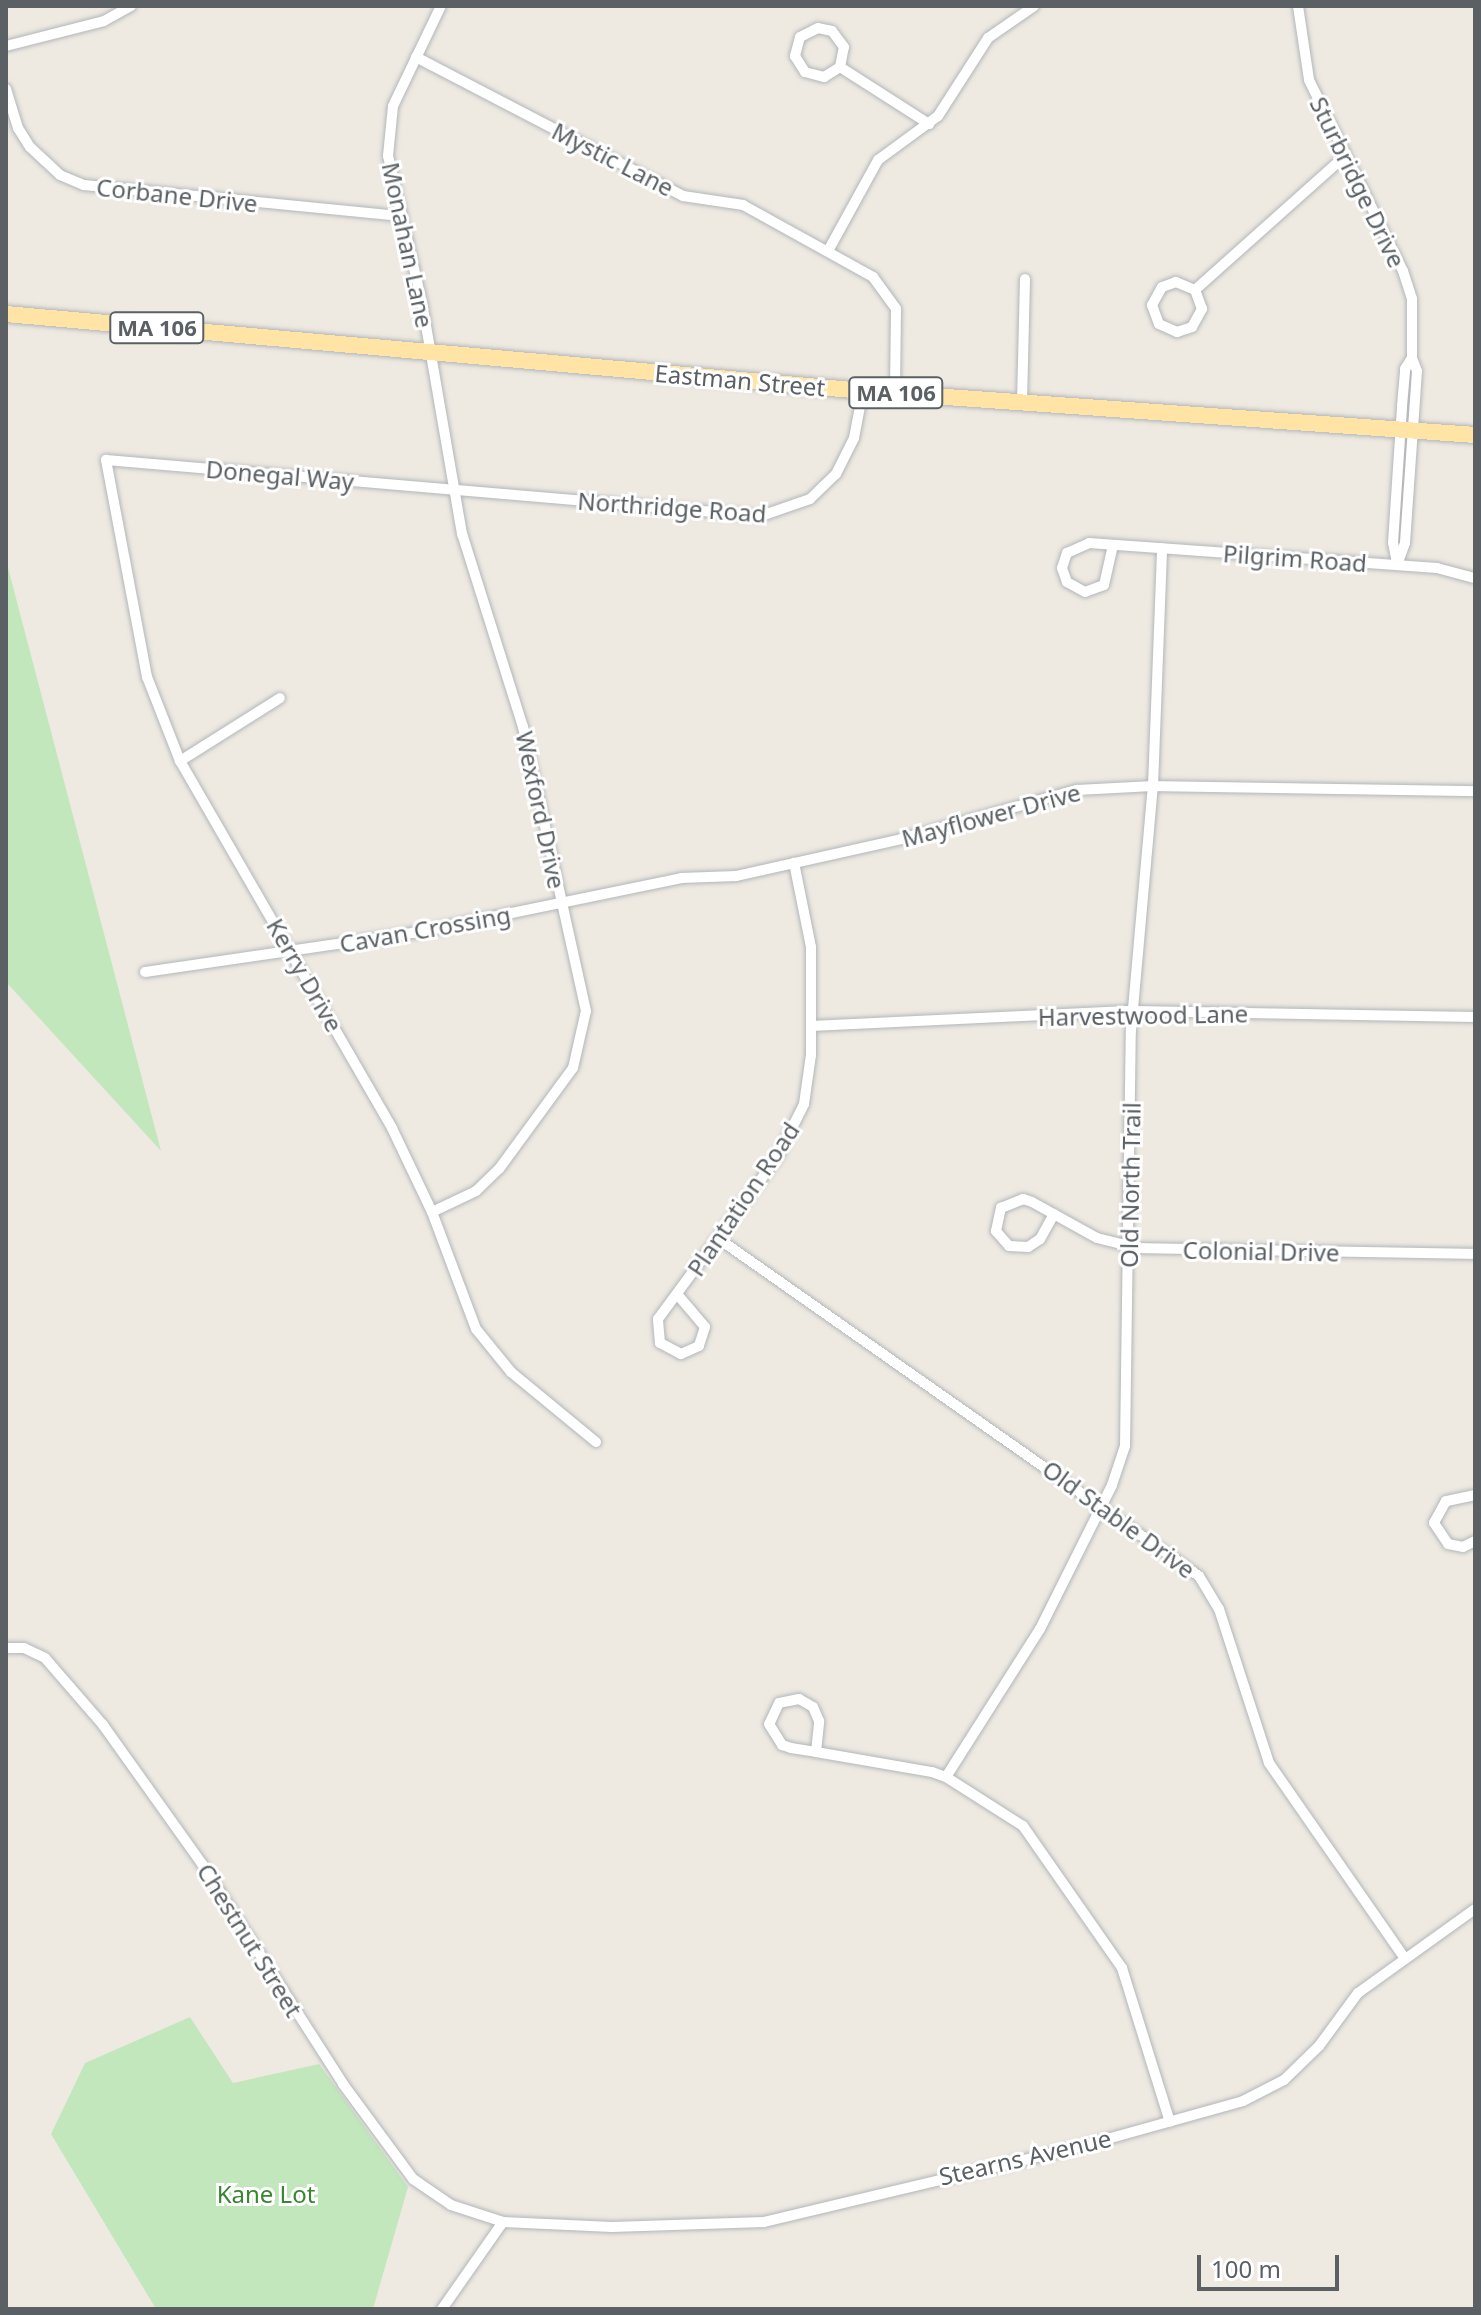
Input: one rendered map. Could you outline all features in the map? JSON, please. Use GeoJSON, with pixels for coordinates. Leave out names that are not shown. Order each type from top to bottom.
{"type":"FeatureCollection","features":[{"type":"Feature","properties":{"kind":"main road","name":"Eastman Street"},"geometry":{"type":"LineString","coordinates":[[6,314],[863,391],[1475,435]]}},
{"type":"Feature","properties":{"kind":"street"},"geometry":{"type":"LineString","coordinates":[[6,46],[104,21],[131,6]]}},
{"type":"Feature","properties":{"kind":"street","name":"Monahan Lane"},"geometry":{"type":"LineString","coordinates":[[430,352],[401,216],[388,130],[416,57],[441,6]]}},
{"type":"Feature","properties":{"kind":"street"},"geometry":{"type":"LineString","coordinates":[[828,251],[878,160],[929,124],[988,38],[1034,6]]}},
{"type":"Feature","properties":{"kind":"street","name":"Sturbridge Drive"},"geometry":{"type":"LineString","coordinates":[[1298,6],[1309,80],[1408,284],[1412,358],[1417,371],[1407,430],[1405,543],[1397,565]]}},
{"type":"Feature","properties":{"kind":"street"},"geometry":{"type":"LineString","coordinates":[[818,28],[832,31],[844,47],[840,67],[824,77],[805,72],[795,56],[800,37],[818,28]]}},
{"type":"Feature","properties":{"kind":"street","name":"Mystic Lane"},"geometry":{"type":"LineString","coordinates":[[416,57],[683,196],[743,205],[880,282],[894,302],[898,331],[895,393]]}},
{"type":"Feature","properties":{"kind":"street"},"geometry":{"type":"LineString","coordinates":[[840,67],[929,124]]}},
{"type":"Feature","properties":{"kind":"street","name":"Corbane Drive"},"geometry":{"type":"LineString","coordinates":[[6,89],[18,128],[30,147],[60,175],[84,185],[401,216]]}},
{"type":"Feature","properties":{"kind":"street"},"geometry":{"type":"LineString","coordinates":[[1195,290],[1345,156]]}},
{"type":"Feature","properties":{"kind":"street"},"geometry":{"type":"LineString","coordinates":[[1022,402],[1025,279]]}},
{"type":"Feature","properties":{"kind":"street"},"geometry":{"type":"LineString","coordinates":[[1182,282],[1195,290],[1202,309],[1192,327],[1177,332],[1159,324],[1152,305],[1162,287],[1182,282]]}},
{"type":"Feature","properties":{"kind":"street","name":"Wexford Drive"},"geometry":{"type":"LineString","coordinates":[[430,352],[453,490],[478,590],[523,727],[585,1001],[579,1056],[561,1089],[492,1176],[467,1196],[432,1212]]}},
{"type":"Feature","properties":{"kind":"street","name":"Northridge Road"},"geometry":{"type":"LineString","coordinates":[[453,490],[774,515],[810,499],[836,474],[854,438],[863,391]]}},
{"type":"Feature","properties":{"kind":"street","name":"Donegal Way"},"geometry":{"type":"LineString","coordinates":[[106,460],[453,490]]}},
{"type":"Feature","properties":{"kind":"street","name":"Kerry Drive"},"geometry":{"type":"LineString","coordinates":[[106,460],[147,677],[180,761],[293,951],[432,1212],[462,1300],[486,1344],[528,1388],[596,1442]]}},
{"type":"Feature","properties":{"kind":"street","name":"Pilgrim Road"},"geometry":{"type":"LineString","coordinates":[[1113,545],[1104,585],[1085,592],[1067,582],[1062,568],[1070,549],[1084,543],[1162,548],[1397,565],[1475,578]]}},
{"type":"Feature","properties":{"kind":"street","name":"Old North Trail"},"geometry":{"type":"LineString","coordinates":[[946,1777],[1036,1637],[1102,1505],[1125,1446],[1133,1011],[1153,786],[1162,548]]}},
{"type":"Feature","properties":{"kind":"street"},"geometry":{"type":"LineString","coordinates":[[180,761],[280,698]]}},
{"type":"Feature","properties":{"kind":"street","name":"Mayflower Drive"},"geometry":{"type":"LineString","coordinates":[[561,904],[671,879],[726,877],[794,863],[901,839],[1056,793],[1153,786],[1475,791]]}},
{"type":"Feature","properties":{"kind":"street","name":"Plantation Road"},"geometry":{"type":"LineString","coordinates":[[677,1294],[705,1327],[699,1346],[681,1354],[663,1347],[656,1329],[677,1294],[719,1239],[798,1118],[810,1072],[811,947],[794,863]]}},
{"type":"Feature","properties":{"kind":"street","name":"Cavan Crossing"},"geometry":{"type":"LineString","coordinates":[[145,972],[293,951],[561,904]]}},
{"type":"Feature","properties":{"kind":"street","name":"Harvestwood Lane"},"geometry":{"type":"LineString","coordinates":[[811,1026],[1133,1011],[1475,1017]]}},
{"type":"Feature","properties":{"kind":"street","name":"Colonial Drive"},"geometry":{"type":"LineString","coordinates":[[1054,1214],[1028,1247],[1005,1243],[995,1227],[998,1212],[1013,1199],[1028,1200],[1054,1214],[1097,1238],[1129,1247],[1475,1254]]}},
{"type":"Feature","properties":{"kind":"street","name":"Old Stable Drive"},"geometry":{"type":"LineString","coordinates":[[719,1239],[1191,1568],[1212,1593],[1269,1763],[1404,1957]]}},
{"type":"Feature","properties":{"kind":"street"},"geometry":{"type":"LineString","coordinates":[[1475,1495],[1446,1501],[1434,1523],[1448,1544],[1463,1547],[1475,1541]]}},
{"type":"Feature","properties":{"kind":"street","name":"Chestnut Street"},"geometry":{"type":"LineString","coordinates":[[6,1648],[24,1648],[45,1658],[103,1725],[202,1864],[343,2084],[413,2179],[451,2205],[503,2222]]}},
{"type":"Feature","properties":{"kind":"street"},"geometry":{"type":"LineString","coordinates":[[816,1752],[819,1721],[813,1707],[799,1699],[779,1703],[769,1720],[774,1738],[786,1747],[946,1777],[1023,1826],[1102,1937],[1125,1978],[1170,2122]]}},
{"type":"Feature","properties":{"kind":"street","name":"Stearns Avenue"},"geometry":{"type":"LineString","coordinates":[[503,2222],[612,2227],[764,2222],[1170,2122],[1243,2101],[1284,2080],[1319,2046],[1358,1993],[1404,1957],[1475,1909]]}},
{"type":"Feature","properties":{"kind":"street"},"geometry":{"type":"LineString","coordinates":[[442,2309],[503,2222]]}},
{"type":"Feature","properties":{"kind":"green space"},"geometry":{"type":"Polygon","coordinates":[[[6,560],[161,1151],[6,982],[6,560]]]}},
{"type":"Feature","properties":{"kind":"green space","name":"Kane Lot"},"geometry":{"type":"Polygon","coordinates":[[[190,2017],[233,2083],[319,2064],[408,2187],[373,2309],[156,2309],[51,2134],[85,2063],[190,2017]]]}}]}
